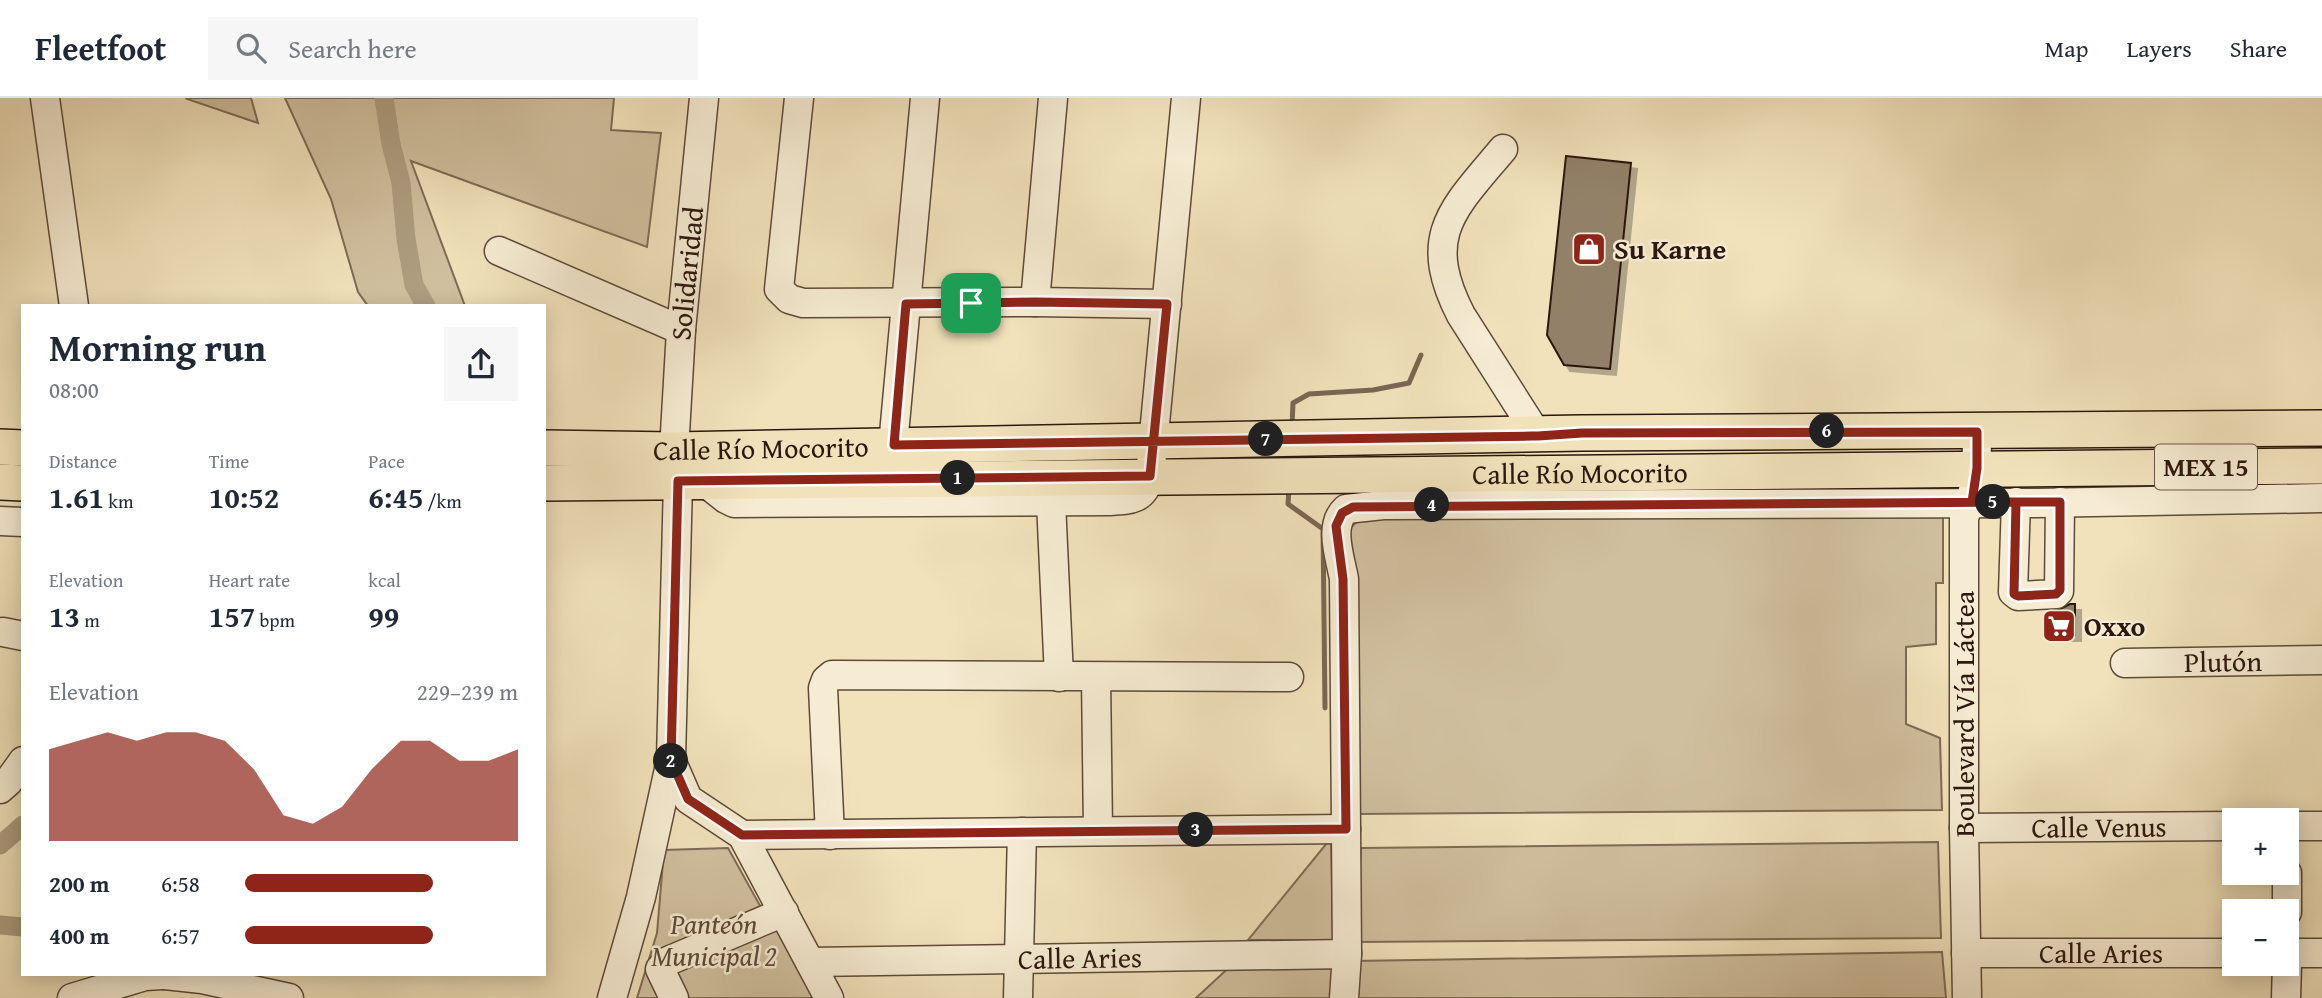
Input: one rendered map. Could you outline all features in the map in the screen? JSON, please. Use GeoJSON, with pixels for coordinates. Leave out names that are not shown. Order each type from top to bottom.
{"type":"FeatureCollection","features":[{"type":"Feature","properties":{"kind":"main road","name":"Calle Río Mocorito"},"geometry":{"type":"LineString","coordinates":[[546,483],[684,470],[894,445],[1596,433],[2322,428]]}},
{"type":"Feature","properties":{"kind":"main road"},"geometry":{"type":"LineString","coordinates":[[0,447],[21,448]]}},
{"type":"Feature","properties":{"kind":"main road","name":"Calle Río Mocorito"},"geometry":{"type":"LineString","coordinates":[[546,448],[684,470],[1150,476],[2322,466]]}},
{"type":"Feature","properties":{"kind":"main road"},"geometry":{"type":"LineString","coordinates":[[0,482],[21,482]]}},
{"type":"Feature","properties":{"kind":"street"},"geometry":{"type":"LineString","coordinates":[[45,98],[74,304]]}},
{"type":"Feature","properties":{"kind":"street","name":"Solidaridad"},"geometry":{"type":"LineString","coordinates":[[671,760],[684,470],[681,330],[704,98]]}},
{"type":"Feature","properties":{"kind":"street"},"geometry":{"type":"LineString","coordinates":[[799,98],[779,289],[789,299],[803,303],[1167,304]]}},
{"type":"Feature","properties":{"kind":"street"},"geometry":{"type":"LineString","coordinates":[[894,445],[925,98]]}},
{"type":"Feature","properties":{"kind":"street"},"geometry":{"type":"LineString","coordinates":[[1035,302],[1053,98]]}},
{"type":"Feature","properties":{"kind":"street"},"geometry":{"type":"LineString","coordinates":[[684,470],[734,503],[1051,502],[1136,498],[1145,490],[1150,476],[1186,98]]}},
{"type":"Feature","properties":{"kind":"street"},"geometry":{"type":"LineString","coordinates":[[1503,149],[1450,216],[1445,229],[1445,275],[1461,315],[1538,436]]}},
{"type":"Feature","properties":{"kind":"street"},"geometry":{"type":"LineString","coordinates":[[499,251],[681,330]]}},
{"type":"Feature","properties":{"kind":"street","name":"Boulevard Vía Láctea"},"geometry":{"type":"LineString","coordinates":[[1967,998],[1964,517],[1972,502],[1977,468],[1977,432]]}},
{"type":"Feature","properties":{"kind":"street"},"geometry":{"type":"LineString","coordinates":[[1344,998],[1347,954],[1343,579],[1336,526],[1339,516],[1349,507],[2322,498]]}},
{"type":"Feature","properties":{"kind":"street"},"geometry":{"type":"LineString","coordinates":[[1051,502],[1059,677]]}},
{"type":"Feature","properties":{"kind":"street"},"geometry":{"type":"LineString","coordinates":[[2016,502],[2013,592],[2018,596],[2056,594],[2059,591],[2060,502]]}},
{"type":"Feature","properties":{"kind":"street"},"geometry":{"type":"LineString","coordinates":[[0,521],[21,522]]}},
{"type":"Feature","properties":{"kind":"street","name":"Plutón"},"geometry":{"type":"LineString","coordinates":[[2125,663],[2322,660]]}},
{"type":"Feature","properties":{"kind":"street"},"geometry":{"type":"LineString","coordinates":[[830,835],[823,688],[829,677],[835,674],[1289,677]]}},
{"type":"Feature","properties":{"kind":"street"},"geometry":{"type":"LineString","coordinates":[[1096,677],[1098,831]]}},
{"type":"Feature","properties":{"kind":"street"},"geometry":{"type":"LineString","coordinates":[[671,760],[688,799],[742,835],[829,998]]}},
{"type":"Feature","properties":{"kind":"street"},"geometry":{"type":"LineString","coordinates":[[612,998],[641,897],[671,760]]}},
{"type":"Feature","properties":{"kind":"street"},"geometry":{"type":"LineString","coordinates":[[0,789],[21,764]]}},
{"type":"Feature","properties":{"kind":"street","name":"Calle Venus"},"geometry":{"type":"LineString","coordinates":[[1964,828],[2222,826]]}},
{"type":"Feature","properties":{"kind":"street"},"geometry":{"type":"LineString","coordinates":[[2299,826],[2322,826]]}},
{"type":"Feature","properties":{"kind":"street"},"geometry":{"type":"LineString","coordinates":[[742,835],[1346,829]]}},
{"type":"Feature","properties":{"kind":"street"},"geometry":{"type":"LineString","coordinates":[[1018,998],[1022,832]]}},
{"type":"Feature","properties":{"kind":"street"},"geometry":{"type":"LineString","coordinates":[[648,998],[660,969],[674,959],[784,912]]}},
{"type":"Feature","properties":{"kind":"street","name":"Calle Aries"},"geometry":{"type":"LineString","coordinates":[[1966,953],[2222,953]]}},
{"type":"Feature","properties":{"kind":"street"},"geometry":{"type":"LineString","coordinates":[[2299,953],[2322,953]]}},
{"type":"Feature","properties":{"kind":"street","name":"Calle Aries"},"geometry":{"type":"LineString","coordinates":[[810,962],[1347,954]]}},
{"type":"Feature","properties":{"kind":"street"},"geometry":{"type":"LineString","coordinates":[[660,969],[674,998]]}},
{"type":"Feature","properties":{"kind":"street"},"geometry":{"type":"LineString","coordinates":[[72,998],[145,976]]}},
{"type":"Feature","properties":{"kind":"street"},"geometry":{"type":"LineString","coordinates":[[173,976],[202,979],[289,998]]}},
{"type":"Feature","properties":{"kind":"street"},"geometry":{"type":"LineString","coordinates":[[2286,998],[2287,976]]}},
{"type":"Feature","properties":{"kind":"green space"},"geometry":{"type":"Polygon","coordinates":[[[251,98],[258,123],[187,99],[251,98]]]}},
{"type":"Feature","properties":{"kind":"green space"},"geometry":{"type":"Polygon","coordinates":[[[285,98],[614,98],[611,130],[661,133],[647,247],[411,161],[464,304],[367,304],[358,292],[331,199],[285,98]]]}},
{"type":"Feature","properties":{"kind":"green space"},"geometry":{"type":"Polygon","coordinates":[[[1362,516],[1943,516],[1943,583],[1936,583],[1936,644],[1906,647],[1906,724],[1940,738],[1942,810],[1355,814],[1348,531],[1362,516]]]}},
{"type":"Feature","properties":{"kind":"green space"},"geometry":{"type":"Polygon","coordinates":[[[1331,838],[1333,940],[1248,940],[1331,838]]]}},
{"type":"Feature","properties":{"kind":"green space"},"geometry":{"type":"Polygon","coordinates":[[[1938,842],[1941,938],[1356,942],[1361,848],[1938,842]]]}},
{"type":"Feature","properties":{"kind":"green space","name":"Panteón Municipal 2"},"geometry":{"type":"Polygon","coordinates":[[[728,848],[764,913],[781,934],[813,998],[637,998],[657,933],[664,850],[728,848]]]}},
{"type":"Feature","properties":{"kind":"green space"},"geometry":{"type":"Polygon","coordinates":[[[1942,952],[1946,998],[1354,998],[1353,961],[1942,952]]]}},
{"type":"Feature","properties":{"kind":"green space"},"geometry":{"type":"Polygon","coordinates":[[[1334,960],[1333,998],[1196,998],[1235,962],[1334,960]]]}},
{"type":"Feature","properties":{"kind":"building","name":"Su Karne"},"geometry":{"type":"Polygon","coordinates":[[[1566,156],[1631,163],[1610,369],[1564,365],[1547,335],[1566,156]]]}},
{"type":"Feature","properties":{"kind":"building","name":"Oxxo"},"geometry":{"type":"Polygon","coordinates":[[[2075,604],[2075,635],[2044,635],[2044,618],[2049,611],[2075,604]]]}},
{"type":"Feature","properties":{"kind":"waterway"},"geometry":{"type":"LineString","coordinates":[[384,98],[391,144],[401,183],[406,239],[414,285],[425,304]]}},
{"type":"Feature","properties":{"kind":"waterway"},"geometry":{"type":"LineString","coordinates":[[1292,426],[1293,403],[1309,394],[1373,390],[1409,383],[1421,355]]}},
{"type":"Feature","properties":{"kind":"waterway"},"geometry":{"type":"LineString","coordinates":[[1289,488],[1288,504],[1323,529],[1325,708]]}},
{"type":"Feature","properties":{"kind":"waterway"},"geometry":{"type":"LineString","coordinates":[[0,845],[21,827]]}},
{"type":"Feature","properties":{"kind":"waterway"},"geometry":{"type":"LineString","coordinates":[[0,925],[21,927]]}},
{"type":"Feature","properties":{"kind":"place","name":"Su Karne"},"geometry":{"type":"Point","coordinates":[1589,249]}},
{"type":"Feature","properties":{"kind":"place","name":"Oxxo"},"geometry":{"type":"Point","coordinates":[2059,626]}},
{"type":"Feature","properties":{"kind":"route"},"geometry":{"type":"LineString","coordinates":[[971,303],[906,304],[894,445],[1154,442],[1239,439],[1538,436],[1582,433],[1977,432],[1977,468],[1972,502],[2016,502],[2037,503],[2060,502],[2060,590],[2056,594],[2018,596],[2013,592],[2016,502],[1353,507],[1346,509],[1339,516],[1336,526],[1343,579],[1346,829],[742,835],[688,799],[671,760],[678,481],[1150,476],[1154,442],[1167,304],[971,303]]}}]}
